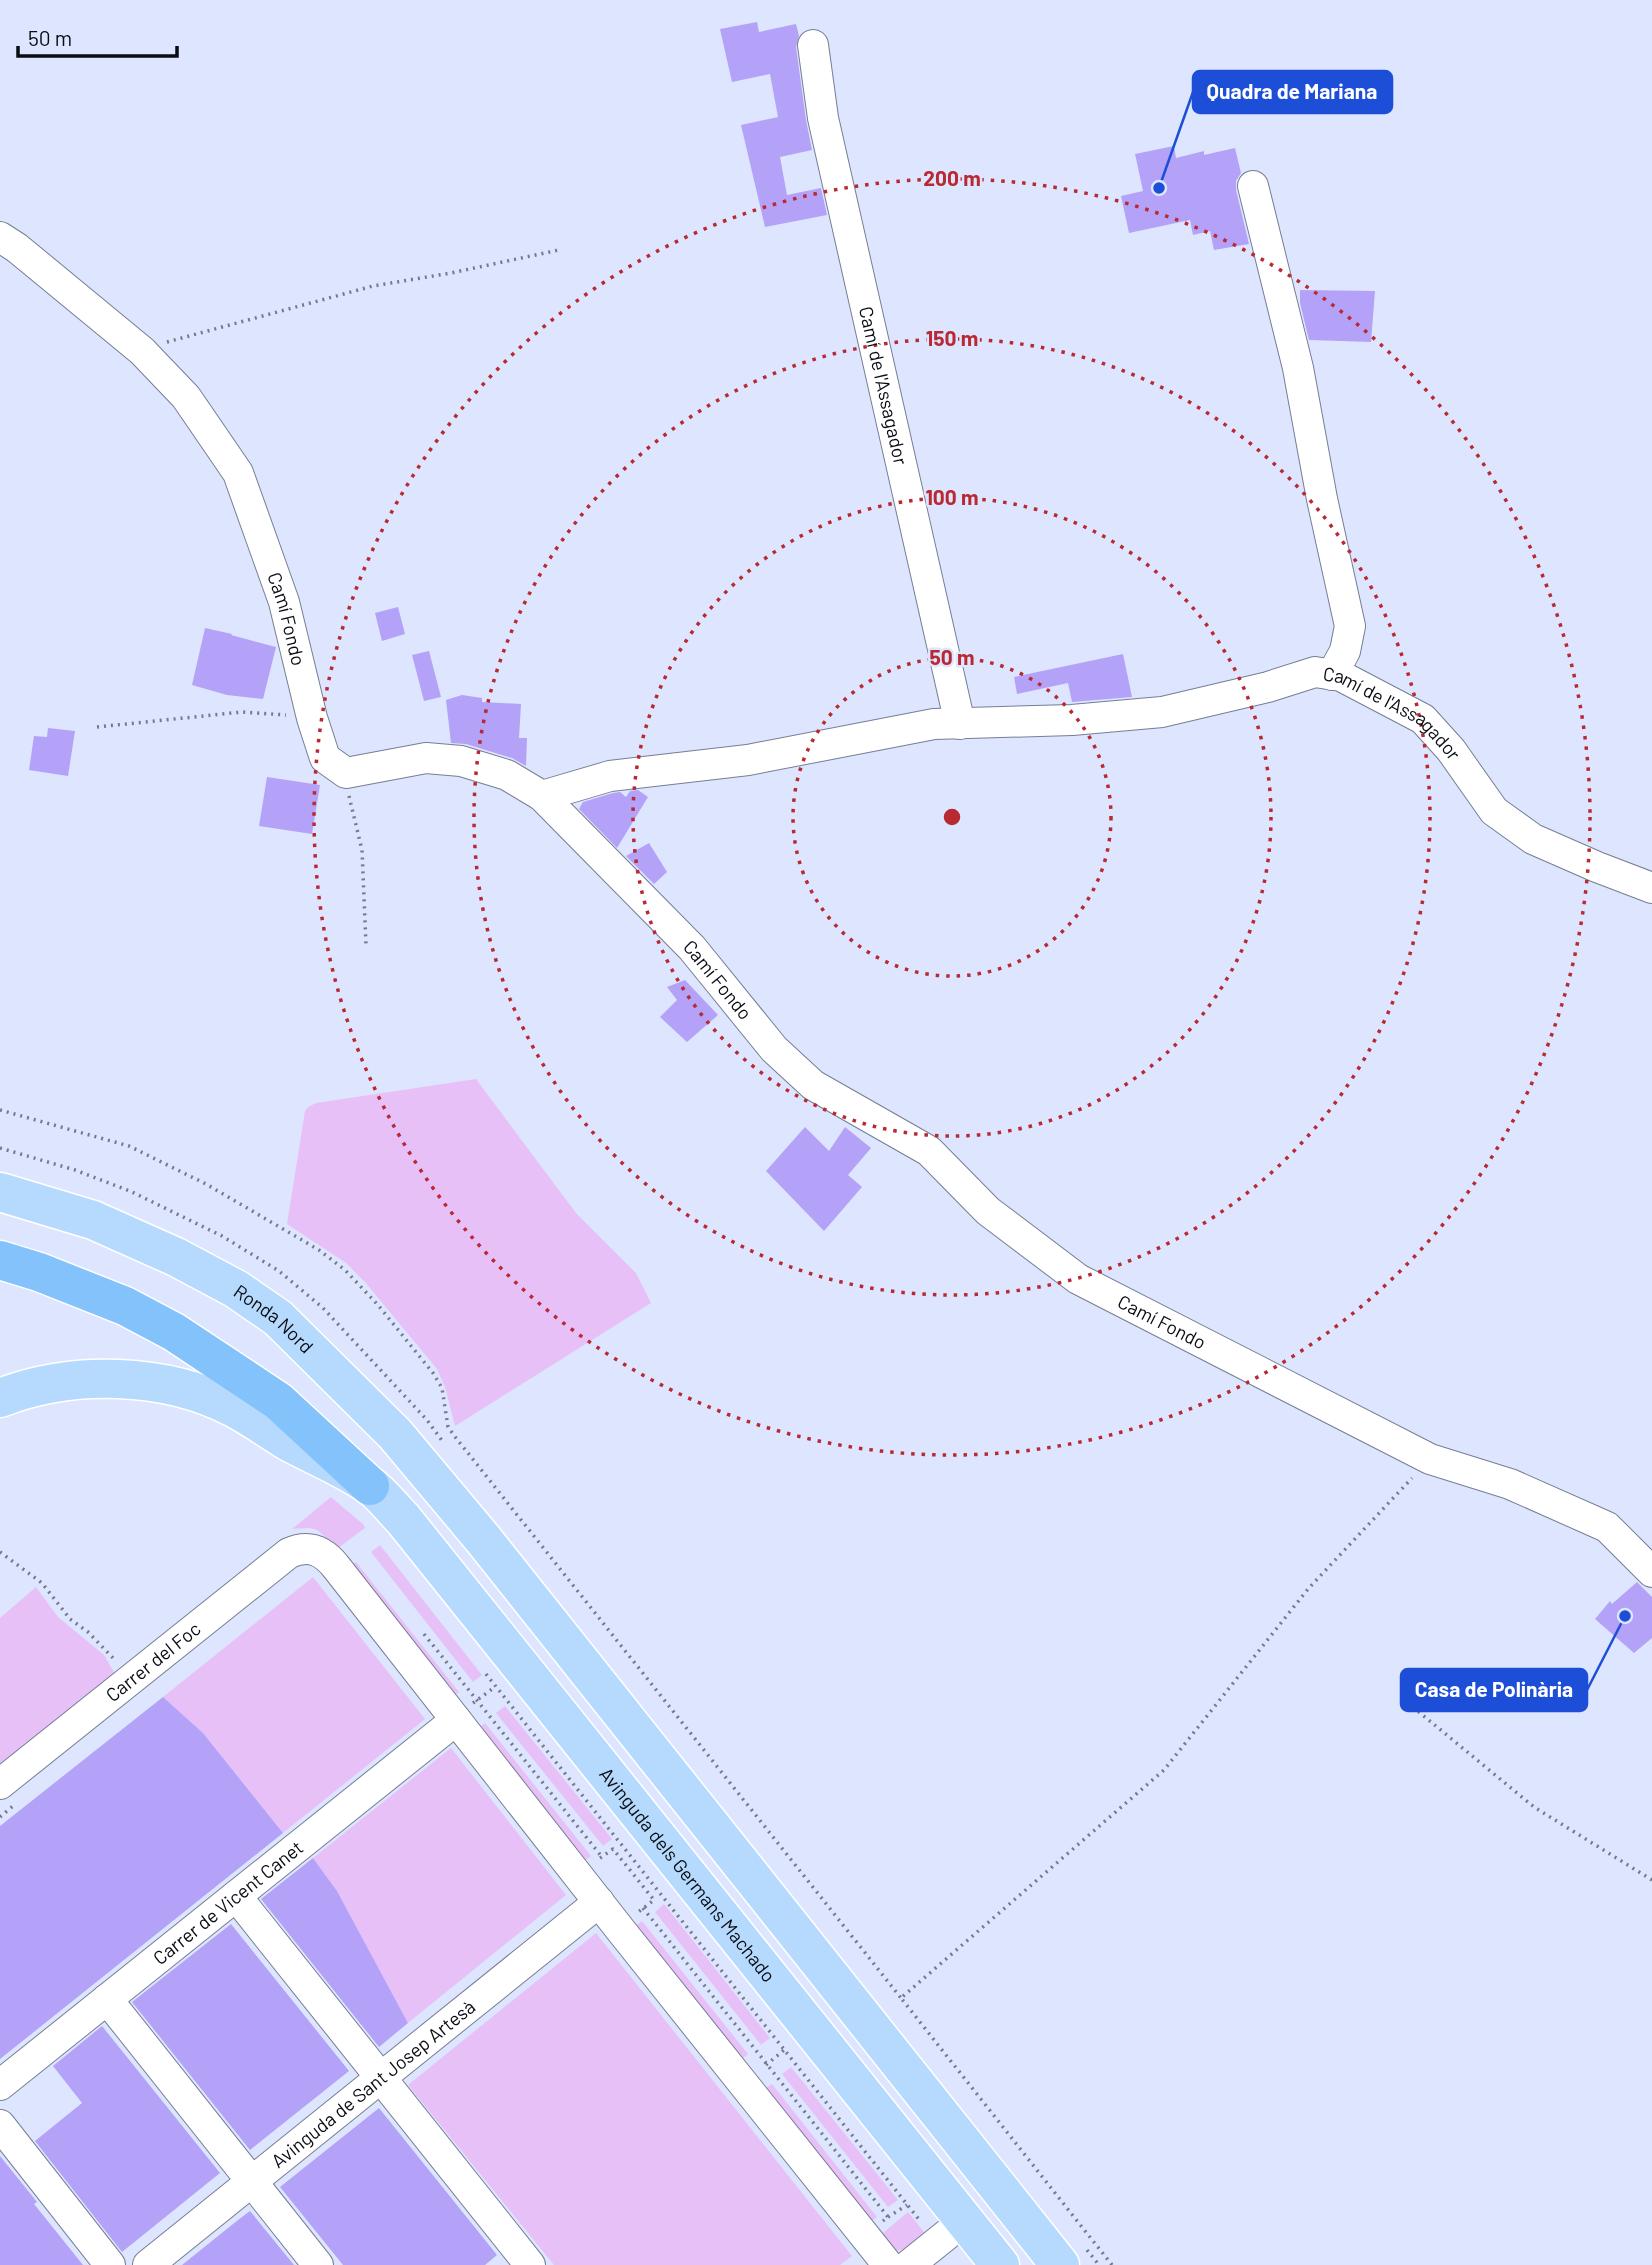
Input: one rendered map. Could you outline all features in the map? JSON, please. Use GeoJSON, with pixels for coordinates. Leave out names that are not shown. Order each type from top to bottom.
{"type":"FeatureCollection","features":[{"type":"Feature","properties":{"kind":"highway"},"geometry":{"type":"LineString","coordinates":[[0,1260],[125,1306],[174,1332],[278,1401],[370,1486]]}},
{"type":"Feature","properties":{"kind":"main road","name":"Ronda Nord"},"geometry":{"type":"LineString","coordinates":[[0,1192],[93,1220],[236,1289],[278,1318],[395,1434],[483,1539],[1060,2265]]}},
{"type":"Feature","properties":{"kind":"main road","name":"Avinguda dels Germans Machado"},"geometry":{"type":"LineString","coordinates":[[0,1398],[17,1391],[104,1379],[146,1381],[188,1390],[234,1409],[370,1486],[403,1519],[1000,2265]]}},
{"type":"Feature","properties":{"kind":"street","name":"Camí de l'Assagador"},"geometry":{"type":"LineString","coordinates":[[813,45],[824,118],[960,724]]}},
{"type":"Feature","properties":{"kind":"street"},"geometry":{"type":"LineString","coordinates":[[1253,186],[1297,368],[1350,626],[1345,651],[1332,675]]}},
{"type":"Feature","properties":{"kind":"street","name":"Camí Fondo"},"geometry":{"type":"LineString","coordinates":[[0,237],[18,248],[142,351],[186,397],[238,473],[284,602],[312,718],[325,758],[346,773],[426,758],[461,761],[507,775],[542,796],[692,948],[774,1049],[813,1085],[929,1151],[988,1212],[1078,1279],[1430,1459],[1510,1484],[1607,1527],[1652,1572]]}},
{"type":"Feature","properties":{"kind":"street","name":"Camí de l'Assagador"},"geometry":{"type":"LineString","coordinates":[[542,796],[610,776],[748,760],[934,724],[1072,720],[1162,712],[1268,687],[1315,672],[1341,676],[1423,719],[1451,750],[1494,811],[1533,839],[1652,888]]}},
{"type":"Feature","properties":{"kind":"street","name":"Carrer del Foc"},"geometry":{"type":"LineString","coordinates":[[0,1784],[289,1553],[298,1549],[310,1548],[322,1552],[330,1559],[462,1714]]}},
{"type":"Feature","properties":{"kind":"street"},"geometry":{"type":"LineString","coordinates":[[462,1714],[599,1902],[888,2265]]}},
{"type":"Feature","properties":{"kind":"street","name":"Carrer de Vicent Canet"},"geometry":{"type":"LineString","coordinates":[[0,2085],[462,1714]]}},
{"type":"Feature","properties":{"kind":"street"},"geometry":{"type":"LineString","coordinates":[[236,1896],[530,2265]]}},
{"type":"Feature","properties":{"kind":"street","name":"Avinguda de Sant Josep Artesà"},"geometry":{"type":"LineString","coordinates":[[148,2265],[599,1902]]}},
{"type":"Feature","properties":{"kind":"street"},"geometry":{"type":"LineString","coordinates":[[107,1998],[318,2265]]}},
{"type":"Feature","properties":{"kind":"street"},"geometry":{"type":"LineString","coordinates":[[0,2126],[110,2265]]}},
{"type":"Feature","properties":{"kind":"street"},"geometry":{"type":"LineString","coordinates":[[909,2265],[965,2220]]}},
{"type":"Feature","properties":{"kind":"path"},"geometry":{"type":"LineString","coordinates":[[142,351],[176,339],[373,286],[559,250]]}},
{"type":"Feature","properties":{"kind":"path"},"geometry":{"type":"LineString","coordinates":[[97,727],[242,712],[312,718]]}},
{"type":"Feature","properties":{"kind":"path"},"geometry":{"type":"LineString","coordinates":[[346,773],[362,850],[366,945]]}},
{"type":"Feature","properties":{"kind":"path"},"geometry":{"type":"LineString","coordinates":[[1112,2265],[901,1998],[1164,1770],[1308,1589],[1430,1459]]}},
{"type":"Feature","properties":{"kind":"path"},"geometry":{"type":"LineString","coordinates":[[0,1552],[42,1583],[70,1619],[105,1648],[129,1681]]}},
{"type":"Feature","properties":{"kind":"path"},"geometry":{"type":"LineString","coordinates":[[486,1674],[787,2048],[924,2226]]}},
{"type":"Feature","properties":{"kind":"path"},"geometry":{"type":"LineString","coordinates":[[462,1714],[500,1682]]}},
{"type":"Feature","properties":{"kind":"path"},"geometry":{"type":"LineString","coordinates":[[1402,1698],[1534,1807],[1652,1880]]}},
{"type":"Feature","properties":{"kind":"path"},"geometry":{"type":"LineString","coordinates":[[596,1861],[613,1849],[654,1900],[632,1917]]}},
{"type":"Feature","properties":{"kind":"path"},"geometry":{"type":"LineString","coordinates":[[633,1874],[642,1866]]}},
{"type":"Feature","properties":{"kind":"path"},"geometry":{"type":"LineString","coordinates":[[643,1908],[888,2217]]}},
{"type":"Feature","properties":{"kind":"path"},"geometry":{"type":"LineString","coordinates":[[758,2070],[787,2048]]}},
{"type":"Feature","properties":{"kind":"path"},"geometry":{"type":"LineString","coordinates":[[865,2235],[912,2201]]}},
{"type":"Feature","properties":{"kind":"shaded area"},"geometry":{"type":"Polygon","coordinates":[[[476,1079],[576,1213],[636,1273],[651,1303],[455,1426],[445,1387],[437,1369],[365,1282],[346,1263],[287,1224],[305,1111],[308,1107],[316,1103],[476,1079]]]}},
{"type":"Feature","properties":{"kind":"shaded area"},"geometry":{"type":"Polygon","coordinates":[[[331,1497],[365,1528],[338,1548],[317,1530],[292,1529],[331,1497]]]}},
{"type":"Feature","properties":{"kind":"shaded area"},"geometry":{"type":"Polygon","coordinates":[[[380,1545],[482,1675],[473,1682],[371,1552],[380,1545]]]}},
{"type":"Feature","properties":{"kind":"shaded area"},"geometry":{"type":"Polygon","coordinates":[[[356,1562],[459,1692],[450,1699],[347,1569],[356,1562]]]}},
{"type":"Feature","properties":{"kind":"shaded area"},"geometry":{"type":"Polygon","coordinates":[[[313,1577],[425,1719],[283,1833],[203,1733],[163,1697],[313,1577]]]}},
{"type":"Feature","properties":{"kind":"shaded area"},"geometry":{"type":"Polygon","coordinates":[[[36,1587],[58,1617],[104,1655],[115,1674],[0,1766],[0,1618],[36,1587]]]}},
{"type":"Feature","properties":{"kind":"shaded area"},"geometry":{"type":"Polygon","coordinates":[[[505,1706],[612,1839],[603,1846],[496,1713],[505,1706]]]}},
{"type":"Feature","properties":{"kind":"shaded area"},"geometry":{"type":"Polygon","coordinates":[[[485,1723],[591,1856],[582,1863],[476,1730],[485,1723]]]}},
{"type":"Feature","properties":{"kind":"shaded area"},"geometry":{"type":"Polygon","coordinates":[[[451,1748],[566,1895],[408,2023],[337,1891],[313,1858],[451,1748]]]}},
{"type":"Feature","properties":{"kind":"shaded area"},"geometry":{"type":"Polygon","coordinates":[[[664,1904],[770,2038],[761,2045],[655,1912],[664,1904]]]}},
{"type":"Feature","properties":{"kind":"shaded area"},"geometry":{"type":"Polygon","coordinates":[[[642,1921],[748,2054],[739,2061],[633,1928],[642,1921]]]}},
{"type":"Feature","properties":{"kind":"shaded area"},"geometry":{"type":"Polygon","coordinates":[[[596,1933],[852,2256],[840,2265],[554,2265],[408,2085],[596,1933]]]}},
{"type":"Feature","properties":{"kind":"shaded area"},"geometry":{"type":"Polygon","coordinates":[[[791,2067],[898,2200],[888,2207],[782,2074],[791,2067]]]}},
{"type":"Feature","properties":{"kind":"shaded area"},"geometry":{"type":"Polygon","coordinates":[[[772,2084],[877,2217],[868,2224],[762,2091],[772,2084]]]}},
{"type":"Feature","properties":{"kind":"shaded area"},"geometry":{"type":"Polygon","coordinates":[[[908,2212],[927,2236],[908,2249],[894,2251],[878,2237],[908,2212]]]}},
{"type":"Feature","properties":{"kind":"building"},"geometry":{"type":"Polygon","coordinates":[[[757,22],[759,32],[796,24],[799,36],[796,47],[812,150],[780,157],[787,195],[821,188],[827,215],[765,227],[741,125],[778,117],[770,74],[732,82],[720,29],[757,22]]]}},
{"type":"Feature","properties":{"kind":"building"},"geometry":{"type":"Polygon","coordinates":[[[1174,146],[1176,158],[1204,151],[1204,155],[1235,148],[1241,173],[1236,181],[1236,190],[1249,244],[1214,250],[1210,231],[1193,235],[1190,220],[1129,233],[1121,196],[1143,191],[1135,154],[1174,146]]]}},
{"type":"Feature","properties":{"kind":"building"},"geometry":{"type":"Polygon","coordinates":[[[1300,290],[1375,291],[1371,342],[1309,340],[1300,303],[1300,290]]]}},
{"type":"Feature","properties":{"kind":"building"},"geometry":{"type":"Polygon","coordinates":[[[398,607],[405,634],[382,641],[375,613],[398,607]]]}},
{"type":"Feature","properties":{"kind":"building"},"geometry":{"type":"Polygon","coordinates":[[[205,628],[276,647],[263,699],[227,695],[192,685],[205,628]]]}},
{"type":"Feature","properties":{"kind":"building"},"geometry":{"type":"Polygon","coordinates":[[[429,651],[441,697],[424,701],[412,655],[429,651]]]}},
{"type":"Feature","properties":{"kind":"building"},"geometry":{"type":"Polygon","coordinates":[[[1123,654],[1132,697],[1072,702],[1068,683],[1017,694],[1014,677],[1123,654]]]}},
{"type":"Feature","properties":{"kind":"building"},"geometry":{"type":"Polygon","coordinates":[[[462,695],[482,698],[482,702],[521,704],[519,738],[527,738],[526,766],[512,758],[466,744],[451,743],[446,700],[462,695]]]}},
{"type":"Feature","properties":{"kind":"building"},"geometry":{"type":"Polygon","coordinates":[[[48,728],[75,731],[68,776],[29,770],[34,736],[47,737],[48,728]]]}},
{"type":"Feature","properties":{"kind":"building"},"geometry":{"type":"Polygon","coordinates":[[[267,777],[320,785],[312,834],[259,826],[267,777]]]}},
{"type":"Feature","properties":{"kind":"building"},"geometry":{"type":"Polygon","coordinates":[[[638,790],[648,797],[617,848],[579,809],[583,802],[620,792],[626,797],[630,791],[638,790]]]}},
{"type":"Feature","properties":{"kind":"building"},"geometry":{"type":"Polygon","coordinates":[[[649,843],[667,872],[654,884],[626,856],[649,843]]]}},
{"type":"Feature","properties":{"kind":"building"},"geometry":{"type":"Polygon","coordinates":[[[685,980],[718,1015],[687,1042],[660,1017],[677,1000],[667,987],[685,980]]]}},
{"type":"Feature","properties":{"kind":"building"},"geometry":{"type":"Polygon","coordinates":[[[805,1127],[829,1151],[845,1127],[871,1148],[848,1175],[862,1187],[824,1231],[766,1171],[805,1127]]]}},
{"type":"Feature","properties":{"kind":"building"},"geometry":{"type":"Polygon","coordinates":[[[1637,1582],[1652,1597],[1652,1638],[1634,1653],[1595,1619],[1610,1601],[1612,1604],[1637,1582]]]}},
{"type":"Feature","properties":{"kind":"building"},"geometry":{"type":"Polygon","coordinates":[[[163,1697],[203,1733],[283,1833],[0,2059],[0,1826],[163,1697]]]}},
{"type":"Feature","properties":{"kind":"building"},"geometry":{"type":"Polygon","coordinates":[[[313,1858],[337,1891],[408,2023],[379,2047],[261,1899],[313,1858]]]}},
{"type":"Feature","properties":{"kind":"building"},"geometry":{"type":"Polygon","coordinates":[[[231,1924],[349,2071],[250,2150],[132,2002],[231,1924]]]}},
{"type":"Feature","properties":{"kind":"building"},"geometry":{"type":"Polygon","coordinates":[[[102,2026],[220,2173],[122,2252],[35,2141],[82,2103],[53,2066],[102,2026]]]}},
{"type":"Feature","properties":{"kind":"building"},"geometry":{"type":"Polygon","coordinates":[[[379,2108],[497,2255],[485,2265],[343,2265],[280,2187],[379,2108]]]}},
{"type":"Feature","properties":{"kind":"building"},"geometry":{"type":"Polygon","coordinates":[[[0,2156],[37,2202],[34,2204],[83,2265],[0,2265],[0,2156]]]}},
{"type":"Feature","properties":{"kind":"building"},"geometry":{"type":"Polygon","coordinates":[[[250,2211],[294,2265],[182,2265],[238,2220],[250,2211]]]}},
{"type":"Feature","properties":{"kind":"place","name":"Quadra de Mariana"},"geometry":{"type":"Point","coordinates":[1159,188]}},
{"type":"Feature","properties":{"kind":"place","name":"Casa de Polinària"},"geometry":{"type":"Point","coordinates":[1625,1616]}}]}
